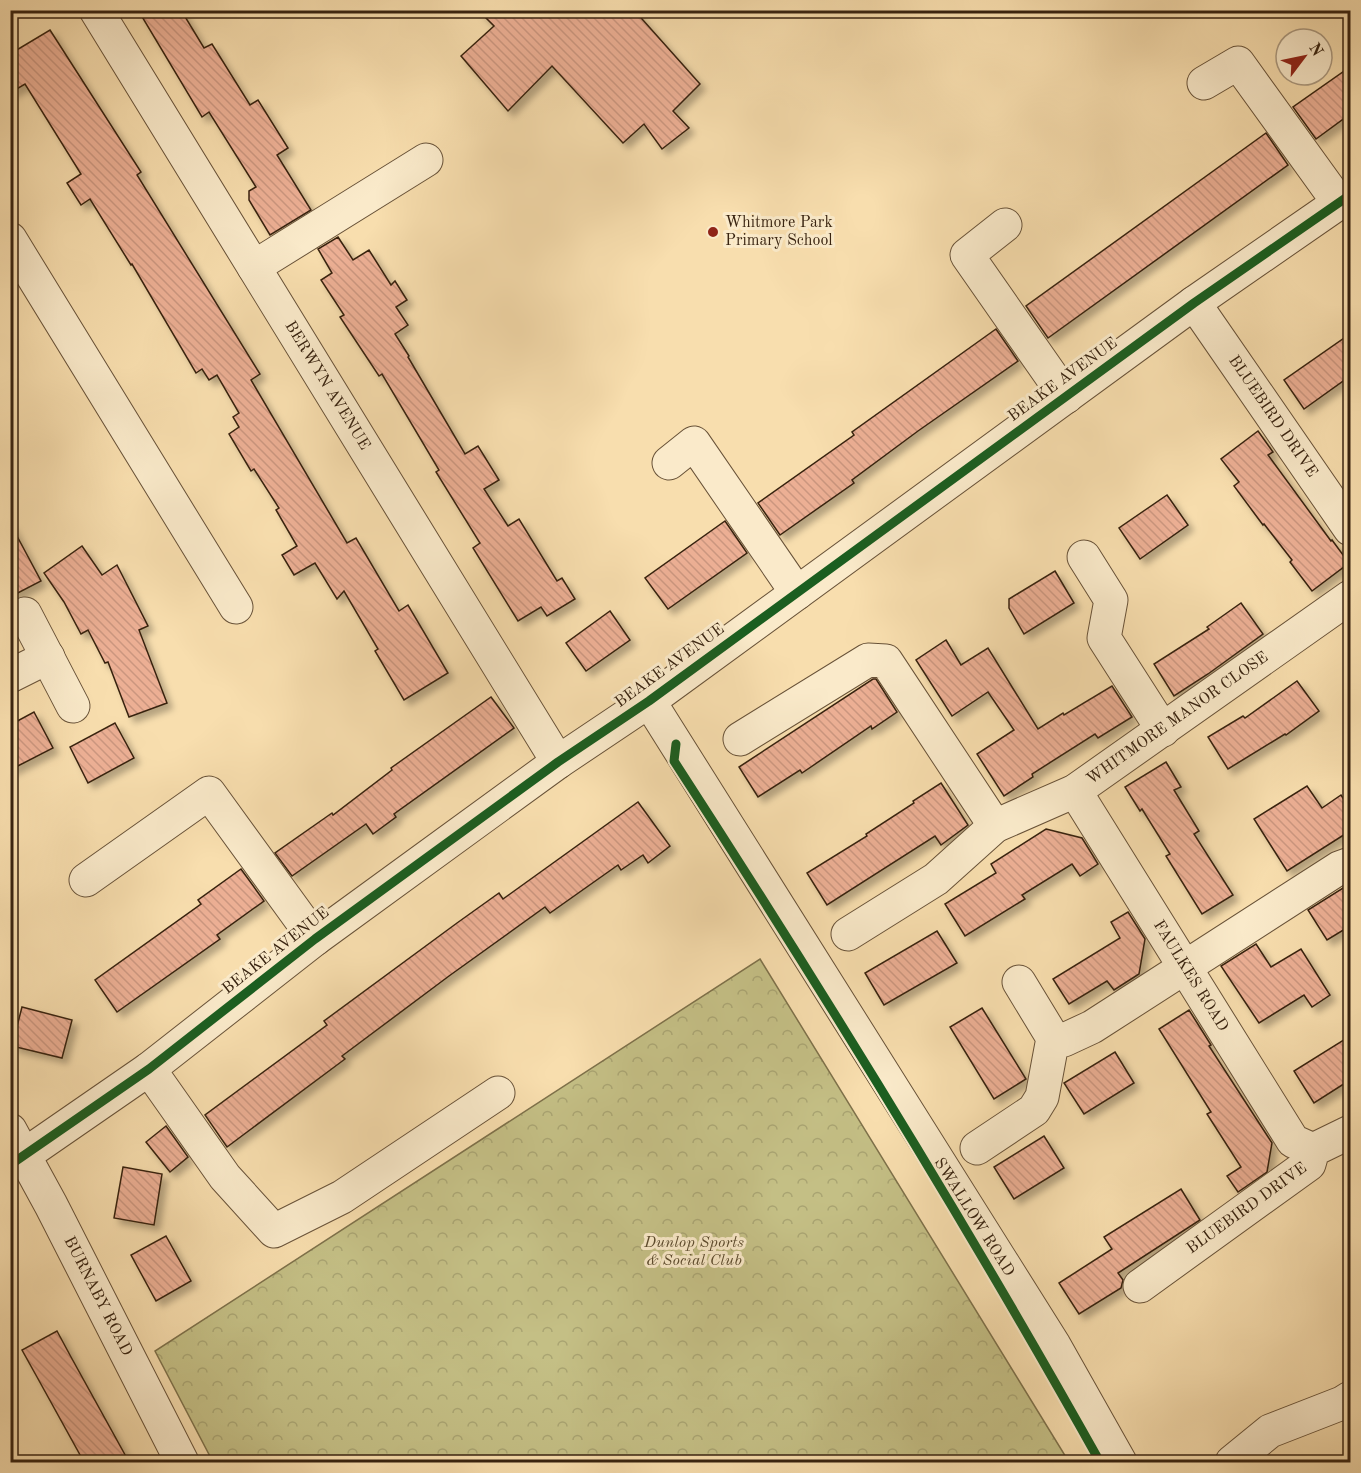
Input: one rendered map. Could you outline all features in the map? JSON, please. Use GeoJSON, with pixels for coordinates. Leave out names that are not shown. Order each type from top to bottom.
{"type":"FeatureCollection","features":[{"type":"Feature","properties":{"kind":"street","name":"BERWYN AVENUE"},"geometry":{"type":"LineString","coordinates":[[96,10],[558,762]]}},
{"type":"Feature","properties":{"kind":"street"},"geometry":{"type":"LineString","coordinates":[[1204,83],[1250,57],[1345,199]]}},
{"type":"Feature","properties":{"kind":"street"},"geometry":{"type":"LineString","coordinates":[[254,267],[426,160]]}},
{"type":"Feature","properties":{"kind":"street","name":"BEAKE AVENUE"},"geometry":{"type":"LineString","coordinates":[[15,1150],[149,1070],[315,939],[558,762],[649,701],[1194,303],[1345,199]]}},
{"type":"Feature","properties":{"kind":"street"},"geometry":{"type":"LineString","coordinates":[[1005,225],[967,255],[1066,397]]}},
{"type":"Feature","properties":{"kind":"street"},"geometry":{"type":"LineString","coordinates":[[10,239],[236,608]]}},
{"type":"Feature","properties":{"kind":"street","name":"BLUEBIRD DRIVE"},"geometry":{"type":"LineString","coordinates":[[1194,303],[1350,529]]}},
{"type":"Feature","properties":{"kind":"street"},"geometry":{"type":"LineString","coordinates":[[669,463],[704,435],[797,593]]}},
{"type":"Feature","properties":{"kind":"street"},"geometry":{"type":"LineString","coordinates":[[1084,557],[1111,600],[1104,638],[1163,730]]}},
{"type":"Feature","properties":{"kind":"street","name":"WHITMORE MANOR CLOSE"},"geometry":{"type":"LineString","coordinates":[[848,934],[936,879],[995,826],[1075,791],[1350,597]]}},
{"type":"Feature","properties":{"kind":"street"},"geometry":{"type":"LineString","coordinates":[[25,614],[73,706]]}},
{"type":"Feature","properties":{"kind":"street"},"geometry":{"type":"LineString","coordinates":[[10,676],[48,657]]}},
{"type":"Feature","properties":{"kind":"street"},"geometry":{"type":"LineString","coordinates":[[740,739],[868,660],[886,661],[995,826]]}},
{"type":"Feature","properties":{"kind":"street","name":"SWALLOW ROAD"},"geometry":{"type":"LineString","coordinates":[[649,701],[1053,1345],[1120,1462]]}},
{"type":"Feature","properties":{"kind":"street","name":"FAULKES ROAD"},"geometry":{"type":"LineString","coordinates":[[1075,791],[1293,1142],[1313,1150]]}},
{"type":"Feature","properties":{"kind":"street"},"geometry":{"type":"LineString","coordinates":[[86,880],[209,793],[315,939]]}},
{"type":"Feature","properties":{"kind":"street"},"geometry":{"type":"LineString","coordinates":[[1053,1038],[1064,1040],[1092,1027],[1339,868],[1350,864]]}},
{"type":"Feature","properties":{"kind":"street"},"geometry":{"type":"LineString","coordinates":[[977,1148],[1035,1110],[1042,1097],[1053,1038],[1019,982]]}},
{"type":"Feature","properties":{"kind":"street"},"geometry":{"type":"LineString","coordinates":[[149,1070],[225,1177],[274,1231],[342,1197],[498,1093]]}},
{"type":"Feature","properties":{"kind":"street","name":"BLUEBIRD DRIVE"},"geometry":{"type":"LineString","coordinates":[[1140,1286],[1309,1164],[1313,1150],[1350,1132]]}},
{"type":"Feature","properties":{"kind":"street","name":"BURNABY ROAD"},"geometry":{"type":"LineString","coordinates":[[15,1150],[182,1462]]}},
{"type":"Feature","properties":{"kind":"street"},"geometry":{"type":"LineString","coordinates":[[1232,1462],[1270,1431],[1350,1398]]}},
{"type":"Feature","properties":{"kind":"green space","name":"Dunlop Sports & Social Club"},"geometry":{"type":"Polygon","coordinates":[[[760,959],[1069,1462],[213,1462],[155,1351],[760,959]]]}},
{"type":"Feature","properties":{"kind":"building"},"geometry":{"type":"Polygon","coordinates":[[[138,10],[181,10],[204,48],[212,44],[250,105],[258,100],[288,148],[277,155],[311,210],[270,235],[249,200],[249,191],[256,187],[209,112],[202,117],[138,10]]]}},
{"type":"Feature","properties":{"kind":"building"},"geometry":{"type":"Polygon","coordinates":[[[478,10],[634,10],[700,84],[673,111],[689,128],[662,149],[644,124],[623,143],[552,66],[508,111],[461,56],[494,26],[478,10]]]}},
{"type":"Feature","properties":{"kind":"building"},"geometry":{"type":"Polygon","coordinates":[[[50,30],[141,172],[137,175],[260,374],[251,380],[347,543],[356,538],[399,611],[408,605],[448,673],[404,700],[375,651],[378,649],[344,591],[337,599],[315,563],[294,575],[282,555],[297,546],[276,510],[279,508],[254,469],[251,471],[229,434],[239,427],[233,417],[239,413],[217,375],[209,380],[202,369],[196,373],[132,264],[90,199],[81,205],[67,183],[81,174],[25,84],[10,93],[10,54],[50,30]]]}},
{"type":"Feature","properties":{"kind":"building"},"geometry":{"type":"Polygon","coordinates":[[[1350,67],[1350,114],[1316,139],[1293,107],[1322,87],[1334,87],[1334,78],[1350,67]]]}},
{"type":"Feature","properties":{"kind":"building"},"geometry":{"type":"Polygon","coordinates":[[[1266,133],[1288,165],[1048,338],[1026,306],[1266,133]]]}},
{"type":"Feature","properties":{"kind":"building"},"geometry":{"type":"Polygon","coordinates":[[[338,237],[353,260],[369,250],[391,285],[395,281],[407,300],[396,307],[408,325],[395,334],[408,357],[465,454],[478,446],[499,480],[484,489],[508,526],[519,519],[557,581],[562,578],[575,599],[547,616],[541,607],[518,621],[473,548],[480,543],[436,472],[439,470],[382,374],[379,376],[340,317],[344,315],[321,280],[332,273],[318,249],[338,237]]]}},
{"type":"Feature","properties":{"kind":"building"},"geometry":{"type":"Polygon","coordinates":[[[996,329],[1018,361],[918,431],[852,480],[854,483],[780,535],[758,503],[854,435],[852,432],[996,329]]]}},
{"type":"Feature","properties":{"kind":"building"},"geometry":{"type":"Polygon","coordinates":[[[1350,334],[1350,376],[1304,409],[1284,380],[1350,334]]]}},
{"type":"Feature","properties":{"kind":"building"},"geometry":{"type":"Polygon","coordinates":[[[1258,431],[1273,452],[1268,455],[1349,563],[1312,591],[1290,562],[1292,560],[1234,486],[1239,482],[1221,459],[1258,431]]]}},
{"type":"Feature","properties":{"kind":"building"},"geometry":{"type":"Polygon","coordinates":[[[1167,495],[1188,525],[1140,559],[1119,528],[1167,495]]]}},
{"type":"Feature","properties":{"kind":"building"},"geometry":{"type":"Polygon","coordinates":[[[725,521],[747,553],[668,609],[645,578],[725,521]]]}},
{"type":"Feature","properties":{"kind":"building"},"geometry":{"type":"Polygon","coordinates":[[[10,523],[41,581],[10,597],[10,523]]]}},
{"type":"Feature","properties":{"kind":"building"},"geometry":{"type":"Polygon","coordinates":[[[82,546],[102,575],[117,565],[148,626],[139,630],[167,703],[129,717],[108,662],[105,663],[88,630],[81,634],[64,602],[44,573],[82,546]]]}},
{"type":"Feature","properties":{"kind":"building"},"geometry":{"type":"Polygon","coordinates":[[[1055,571],[1074,603],[1024,634],[1009,608],[1009,599],[1055,571]]]}},
{"type":"Feature","properties":{"kind":"building"},"geometry":{"type":"Polygon","coordinates":[[[1241,603],[1263,634],[1174,696],[1154,664],[1209,629],[1207,627],[1241,603]]]}},
{"type":"Feature","properties":{"kind":"building"},"geometry":{"type":"Polygon","coordinates":[[[610,611],[630,640],[586,671],[566,643],[610,611]]]}},
{"type":"Feature","properties":{"kind":"building"},"geometry":{"type":"Polygon","coordinates":[[[946,640],[961,665],[988,648],[1038,729],[1112,686],[1132,717],[1098,738],[1095,734],[1032,774],[1033,777],[1004,796],[977,754],[1014,730],[988,692],[952,716],[916,660],[946,640]]]}},
{"type":"Feature","properties":{"kind":"building"},"geometry":{"type":"Polygon","coordinates":[[[876,679],[897,712],[872,729],[871,726],[802,773],[800,770],[758,797],[739,767],[876,679]]]}},
{"type":"Feature","properties":{"kind":"building"},"geometry":{"type":"Polygon","coordinates":[[[1297,681],[1319,711],[1286,735],[1228,769],[1208,737],[1243,716],[1245,718],[1297,681]]]}},
{"type":"Feature","properties":{"kind":"building"},"geometry":{"type":"Polygon","coordinates":[[[491,697],[514,728],[394,814],[396,817],[373,834],[366,824],[292,876],[275,853],[332,813],[333,815],[392,770],[391,768],[491,697]]]}},
{"type":"Feature","properties":{"kind":"building"},"geometry":{"type":"Polygon","coordinates":[[[34,712],[53,748],[10,770],[10,725],[34,712]]]}},
{"type":"Feature","properties":{"kind":"building"},"geometry":{"type":"Polygon","coordinates":[[[115,723],[134,758],[88,783],[70,747],[115,723]]]}},
{"type":"Feature","properties":{"kind":"building"},"geometry":{"type":"Polygon","coordinates":[[[1166,762],[1181,787],[1174,790],[1199,831],[1194,834],[1233,895],[1202,914],[1166,856],[1170,854],[1142,809],[1140,811],[1125,787],[1166,762]]]}},
{"type":"Feature","properties":{"kind":"building"},"geometry":{"type":"Polygon","coordinates":[[[941,783],[968,825],[941,845],[935,836],[827,905],[807,873],[867,836],[866,834],[941,783]]]}},
{"type":"Feature","properties":{"kind":"building"},"geometry":{"type":"Polygon","coordinates":[[[1307,786],[1322,808],[1341,795],[1350,809],[1350,831],[1287,871],[1254,819],[1307,786]]]}},
{"type":"Feature","properties":{"kind":"building"},"geometry":{"type":"Polygon","coordinates":[[[638,802],[670,846],[648,863],[643,855],[621,870],[618,865],[550,913],[545,907],[342,1056],[345,1059],[227,1147],[205,1115],[327,1025],[324,1021],[457,923],[499,893],[503,899],[638,802]]]}},
{"type":"Feature","properties":{"kind":"building"},"geometry":{"type":"Polygon","coordinates":[[[1046,829],[1082,838],[1098,864],[1080,876],[1072,864],[1022,895],[1025,899],[965,936],[945,904],[996,873],[991,864],[1046,829]]]}},
{"type":"Feature","properties":{"kind":"building"},"geometry":{"type":"Polygon","coordinates":[[[241,869],[264,901],[217,935],[220,939],[117,1012],[95,980],[201,904],[198,900],[241,869]]]}},
{"type":"Feature","properties":{"kind":"building"},"geometry":{"type":"Polygon","coordinates":[[[1343,888],[1350,900],[1350,926],[1327,940],[1308,910],[1343,888]]]}},
{"type":"Feature","properties":{"kind":"building"},"geometry":{"type":"Polygon","coordinates":[[[1128,912],[1145,939],[1139,974],[1114,990],[1107,981],[1069,1004],[1053,979],[1120,938],[1111,922],[1128,912]]]}},
{"type":"Feature","properties":{"kind":"building"},"geometry":{"type":"Polygon","coordinates":[[[937,931],[957,963],[884,1005],[865,973],[937,931]]]}},
{"type":"Feature","properties":{"kind":"building"},"geometry":{"type":"Polygon","coordinates":[[[1256,944],[1271,967],[1301,949],[1330,995],[1312,1007],[1304,995],[1259,1023],[1221,966],[1256,944]]]}},
{"type":"Feature","properties":{"kind":"building"},"geometry":{"type":"Polygon","coordinates":[[[22,1007],[72,1020],[62,1058],[12,1046],[22,1007]]]}},
{"type":"Feature","properties":{"kind":"building"},"geometry":{"type":"Polygon","coordinates":[[[982,1008],[1026,1079],[994,1099],[950,1027],[982,1008]]]}},
{"type":"Feature","properties":{"kind":"building"},"geometry":{"type":"Polygon","coordinates":[[[1189,1010],[1211,1045],[1209,1046],[1272,1143],[1267,1172],[1238,1192],[1227,1176],[1241,1167],[1207,1114],[1211,1112],[1159,1029],[1189,1010]]]}},
{"type":"Feature","properties":{"kind":"building"},"geometry":{"type":"Polygon","coordinates":[[[1350,1036],[1350,1080],[1314,1103],[1294,1071],[1350,1036]]]}},
{"type":"Feature","properties":{"kind":"building"},"geometry":{"type":"Polygon","coordinates":[[[1115,1052],[1134,1083],[1084,1114],[1064,1083],[1115,1052]]]}},
{"type":"Feature","properties":{"kind":"building"},"geometry":{"type":"Polygon","coordinates":[[[166,1126],[188,1157],[170,1172],[146,1142],[166,1126]]]}},
{"type":"Feature","properties":{"kind":"building"},"geometry":{"type":"Polygon","coordinates":[[[1044,1136],[1064,1168],[1014,1199],[994,1167],[1044,1136]]]}},
{"type":"Feature","properties":{"kind":"building"},"geometry":{"type":"Polygon","coordinates":[[[123,1167],[162,1174],[154,1225],[114,1218],[123,1167]]]}},
{"type":"Feature","properties":{"kind":"building"},"geometry":{"type":"Polygon","coordinates":[[[1181,1189],[1200,1220],[1118,1273],[1123,1280],[1121,1288],[1079,1314],[1059,1283],[1112,1249],[1104,1237],[1181,1189]]]}},
{"type":"Feature","properties":{"kind":"building"},"geometry":{"type":"Polygon","coordinates":[[[166,1236],[191,1281],[156,1301],[131,1255],[166,1236]]]}},
{"type":"Feature","properties":{"kind":"building"},"geometry":{"type":"Polygon","coordinates":[[[57,1331],[129,1462],[84,1462],[22,1350],[57,1331]]]}},
{"type":"Feature","properties":{"kind":"cycle path"},"geometry":{"type":"LineString","coordinates":[[10,1165],[149,1069],[315,939],[558,762],[649,701],[1194,303],[1350,195]]}},
{"type":"Feature","properties":{"kind":"cycle path"},"geometry":{"type":"LineString","coordinates":[[676,744],[674,761],[785,934],[946,1196],[1100,1462]]}},
{"type":"Feature","properties":{"kind":"place","name":"Whitmore Park Primary School"},"geometry":{"type":"Point","coordinates":[713,232]}}]}
